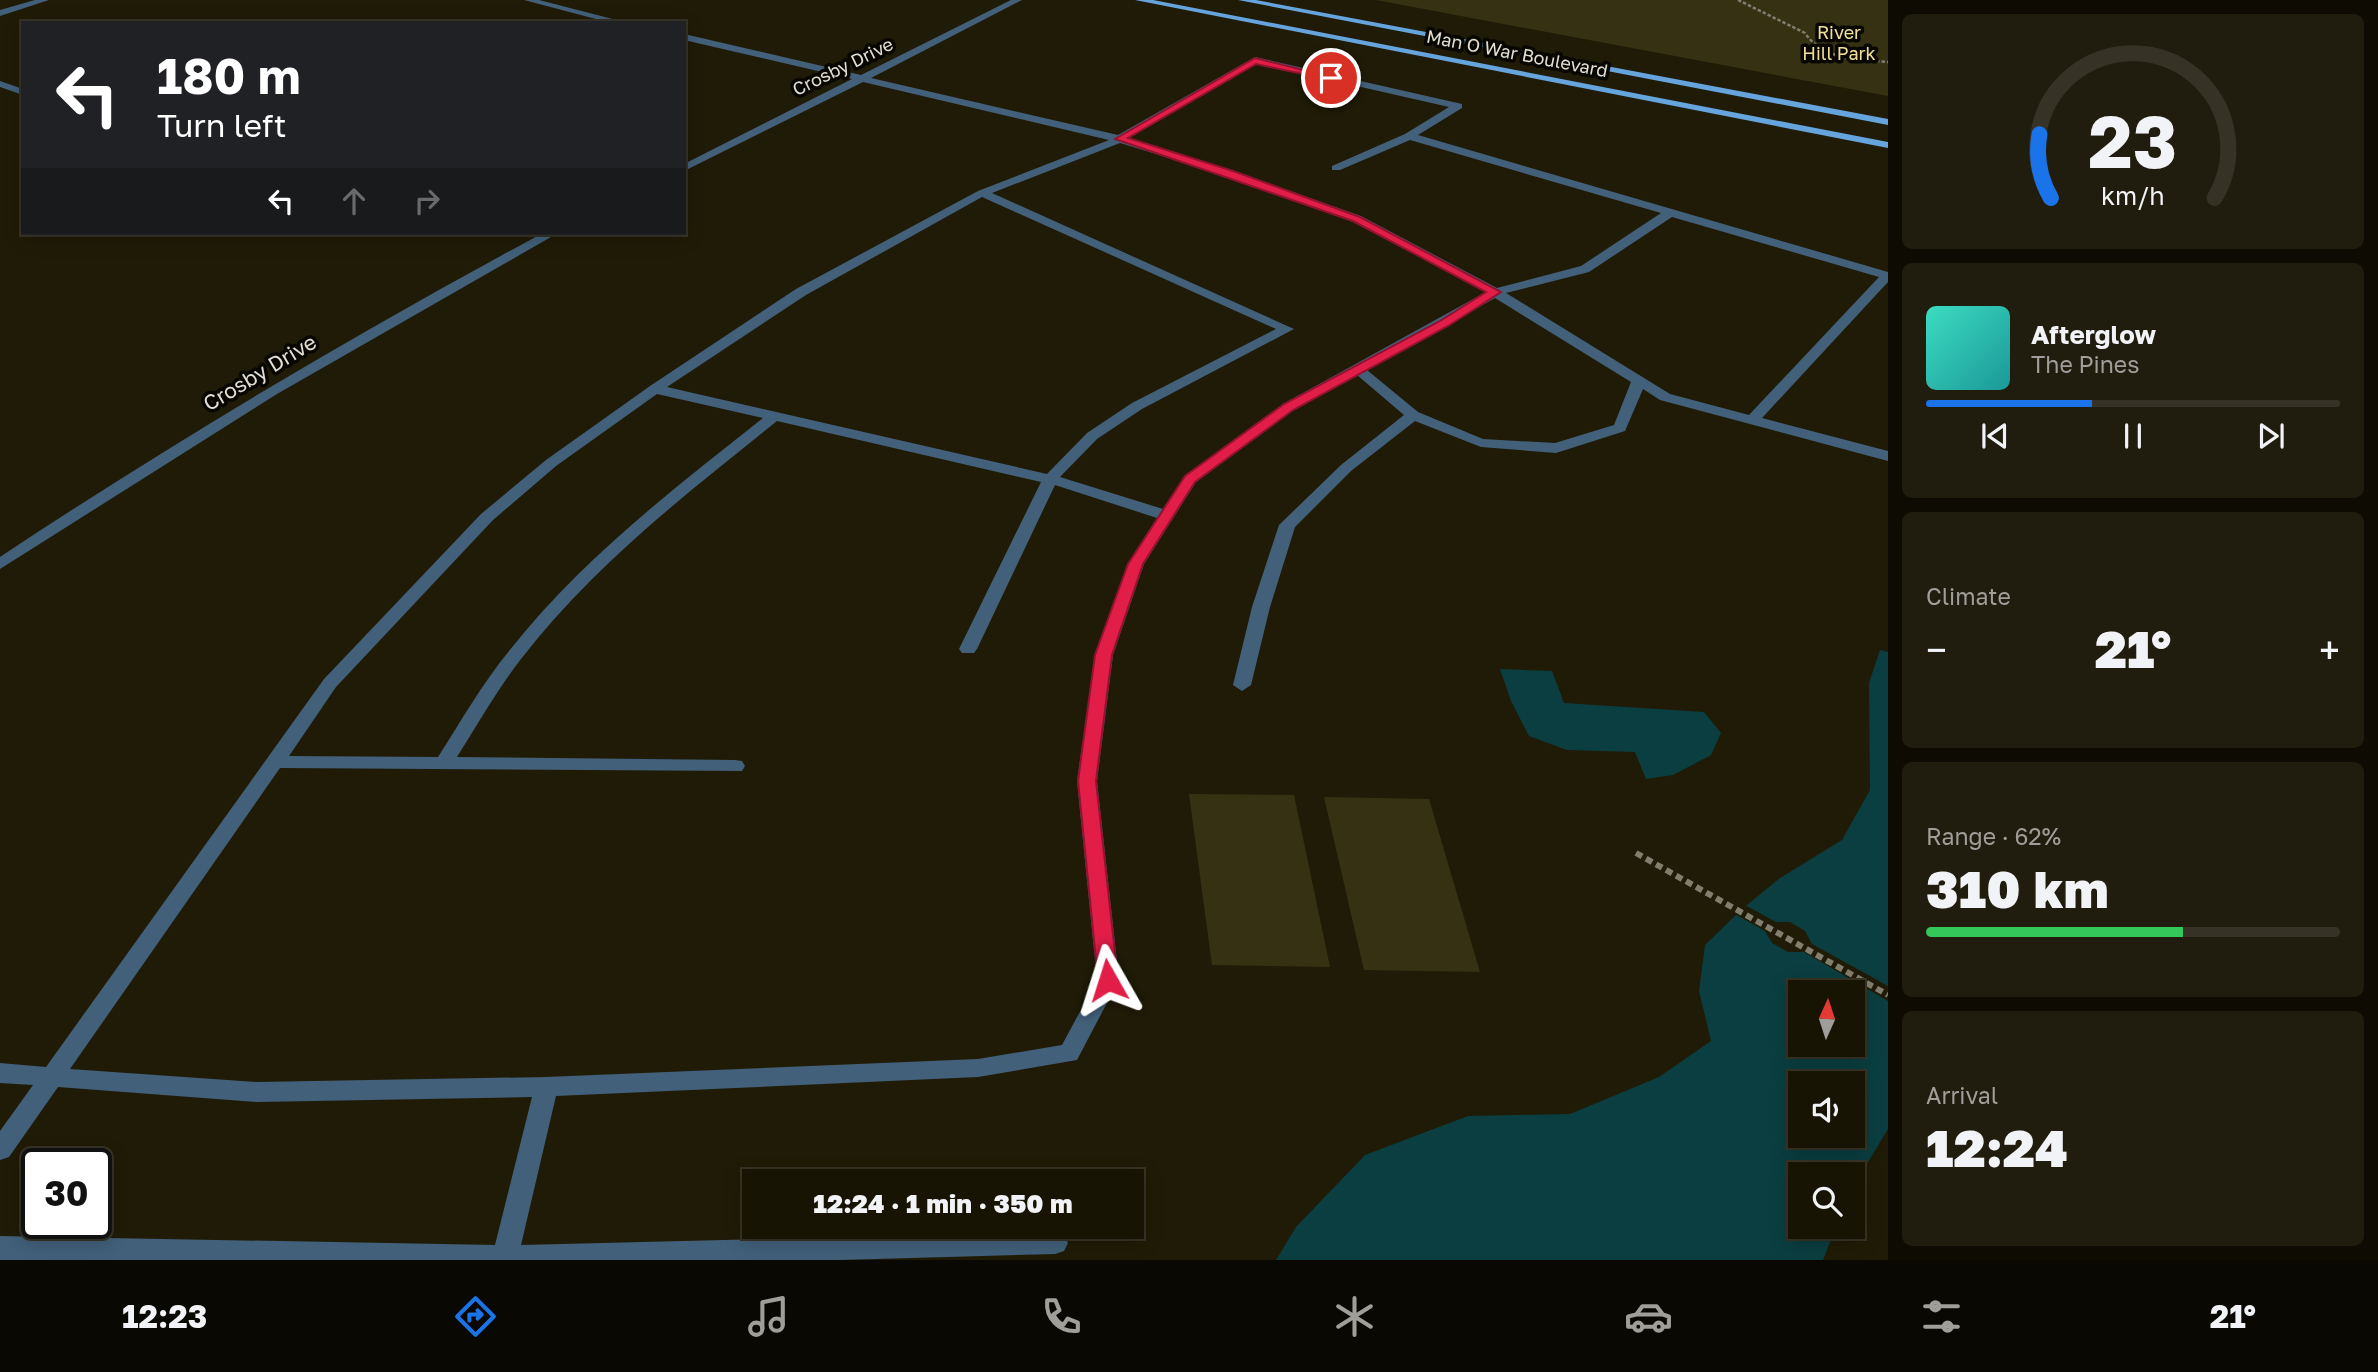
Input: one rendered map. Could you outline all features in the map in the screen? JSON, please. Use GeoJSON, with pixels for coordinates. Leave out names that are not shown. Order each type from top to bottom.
{"type":"FeatureCollection","features":[{"type":"Feature","properties":{"kind":"main road","name":"Man O War Boulevard"},"geometry":{"type":"LineString","coordinates":[[1139,0],[1888,145]]}},
{"type":"Feature","properties":{"kind":"main road","name":"Man O War Boulevard"},"geometry":{"type":"LineString","coordinates":[[1242,0],[1888,122]]}},
{"type":"Feature","properties":{"kind":"street"},"geometry":{"type":"LineString","coordinates":[[0,13],[45,0]]}},
{"type":"Feature","properties":{"kind":"street"},"geometry":{"type":"LineString","coordinates":[[528,0],[616,21]]}},
{"type":"Feature","properties":{"kind":"street","name":"Crosby Drive"},"geometry":{"type":"LineString","coordinates":[[686,167],[1018,0]]}},
{"type":"Feature","properties":{"kind":"street"},"geometry":{"type":"LineString","coordinates":[[686,37],[1119,139],[1229,173],[1357,219],[1495,292],[1665,397],[1888,456]]}},
{"type":"Feature","properties":{"kind":"street"},"geometry":{"type":"LineString","coordinates":[[0,1150],[330,683],[487,517],[551,463],[655,389],[801,292],[982,194],[1119,139],[1255,61],[1458,107],[1409,136],[1336,168]]}},
{"type":"Feature","properties":{"kind":"street"},"geometry":{"type":"LineString","coordinates":[[0,84],[21,91]]}},
{"type":"Feature","properties":{"kind":"street"},"geometry":{"type":"LineString","coordinates":[[1409,136],[1888,276],[1752,420]]}},
{"type":"Feature","properties":{"kind":"street"},"geometry":{"type":"LineString","coordinates":[[968,649],[1050,480],[1092,436],[1137,406],[1287,329],[982,194]]}},
{"type":"Feature","properties":{"kind":"street"},"geometry":{"type":"LineString","coordinates":[[0,1073],[257,1092],[546,1087],[978,1068],[1069,1053],[1108,980],[1087,781],[1104,655],[1136,564],[1190,479],[1288,407],[1359,370],[1495,292],[1585,269],[1671,212]]}},
{"type":"Feature","properties":{"kind":"street","name":"Crosby Drive"},"geometry":{"type":"LineString","coordinates":[[0,564],[108,491],[308,367],[548,235]]}},
{"type":"Feature","properties":{"kind":"street"},"geometry":{"type":"LineString","coordinates":[[1359,370],[1413,415],[1481,443],[1556,448],[1620,428],[1639,381]]}},
{"type":"Feature","properties":{"kind":"street"},"geometry":{"type":"LineString","coordinates":[[655,389],[1050,480],[1167,516]]}},
{"type":"Feature","properties":{"kind":"street"},"geometry":{"type":"LineString","coordinates":[[1242,685],[1261,607],[1287,525],[1346,467],[1413,415]]}},
{"type":"Feature","properties":{"kind":"street"},"geometry":{"type":"LineString","coordinates":[[444,763],[516,653],[581,582],[675,495],[775,416]]}},
{"type":"Feature","properties":{"kind":"street"},"geometry":{"type":"LineString","coordinates":[[275,762],[735,766]]}},
{"type":"Feature","properties":{"kind":"street"},"geometry":{"type":"LineString","coordinates":[[505,1257],[546,1087]]}},
{"type":"Feature","properties":{"kind":"street"},"geometry":{"type":"LineString","coordinates":[[0,1248],[505,1257],[1055,1243]]}},
{"type":"Feature","properties":{"kind":"path"},"geometry":{"type":"LineString","coordinates":[[1738,0],[1805,33],[1810,44],[1829,54],[1888,62]]}},
{"type":"Feature","properties":{"kind":"path"},"geometry":{"type":"LineString","coordinates":[[1636,853],[1888,995]]}},
{"type":"Feature","properties":{"kind":"green space","name":"River Hill Park"},"geometry":{"type":"Polygon","coordinates":[[[1376,0],[1888,0],[1888,96],[1376,0]]]}},
{"type":"Feature","properties":{"kind":"green space"},"geometry":{"type":"Polygon","coordinates":[[[1189,794],[1294,795],[1330,967],[1212,965],[1189,794]]]}},
{"type":"Feature","properties":{"kind":"green space"},"geometry":{"type":"Polygon","coordinates":[[[1324,797],[1429,799],[1480,972],[1364,970],[1324,797]]]}},
{"type":"Feature","properties":{"kind":"water"},"geometry":{"type":"Polygon","coordinates":[[[1880,650],[1888,652],[1888,1129],[1865,1167],[1865,1162],[1788,1162],[1788,1239],[1831,1239],[1823,1260],[1276,1260],[1296,1227],[1365,1155],[1468,1116],[1570,1114],[1659,1077],[1711,1041],[1699,991],[1705,945],[1742,909],[1780,878],[1842,840],[1870,790],[1869,683],[1880,650]]]}},
{"type":"Feature","properties":{"kind":"water"},"geometry":{"type":"Polygon","coordinates":[[[1500,669],[1552,671],[1564,703],[1704,712],[1721,733],[1711,755],[1673,775],[1646,779],[1635,752],[1567,750],[1529,736],[1511,701],[1500,669]]]}},
{"type":"Feature","properties":{"kind":"pier"},"geometry":{"type":"Polygon","coordinates":[[[1743,904],[1776,922],[1790,922],[1805,931],[1812,944],[1888,986],[1888,1001],[1866,988],[1866,980],[1852,980],[1804,952],[1788,952],[1772,943],[1765,931],[1733,913],[1743,904]]]}},
{"type":"Feature","properties":{"kind":"route"},"geometry":{"type":"LineString","coordinates":[[1108,980],[1087,781],[1104,655],[1136,564],[1190,479],[1288,407],[1444,323],[1495,292],[1357,219],[1229,173],[1119,139],[1255,61],[1331,78]]}}]}
